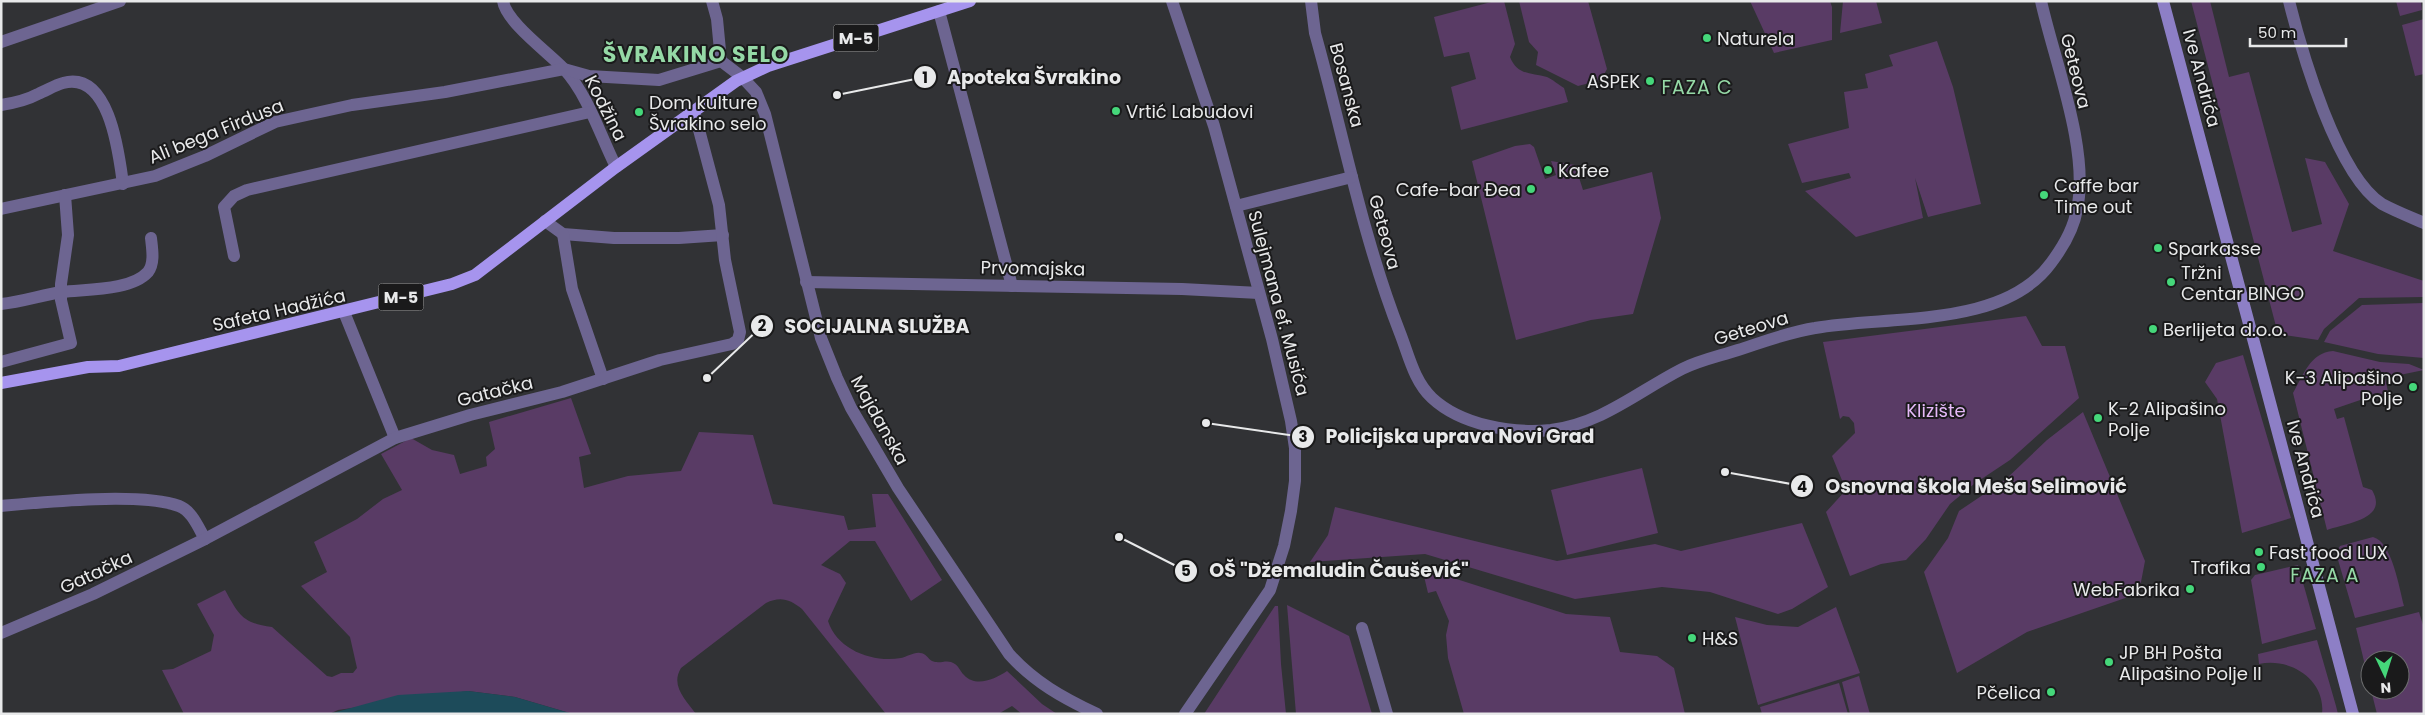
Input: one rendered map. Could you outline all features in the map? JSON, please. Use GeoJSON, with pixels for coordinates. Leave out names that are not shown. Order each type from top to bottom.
{"type":"FeatureCollection","features":[{"type":"Feature","properties":{"kind":"main road","name":"Safeta Hadžića"},"geometry":{"type":"LineString","coordinates":[[1,383],[88,367],[119,366],[344,312],[452,284],[475,275],[616,166],[742,77],[768,66],[970,1]]}},
{"type":"Feature","properties":{"kind":"main road","name":"Ive Andrića"},"geometry":{"type":"LineString","coordinates":[[2164,1],[2353,714]]}},
{"type":"Feature","properties":{"kind":"street"},"geometry":{"type":"LineString","coordinates":[[1,42],[120,1]]}},
{"type":"Feature","properties":{"kind":"street"},"geometry":{"type":"LineString","coordinates":[[564,69],[589,76],[659,80],[720,61],[717,19],[712,1]]}},
{"type":"Feature","properties":{"kind":"street","name":"Sulejmana ef. Musića"},"geometry":{"type":"LineString","coordinates":[[1172,1],[1214,126],[1259,293],[1291,422],[1295,448],[1295,481],[1291,511],[1284,546],[1270,590],[1185,714]]}},
{"type":"Feature","properties":{"kind":"street","name":"Bosanska"},"geometry":{"type":"LineString","coordinates":[[1311,1],[1315,33],[1338,114],[1352,177]]}},
{"type":"Feature","properties":{"kind":"street","name":"Geteova"},"geometry":{"type":"LineString","coordinates":[[1352,177],[1381,285],[1419,384],[1435,400],[1455,412],[1491,428],[1516,431],[1551,430],[1590,421],[1624,405],[1694,363],[1767,340],[1814,328],[1937,315],[1976,308],[2015,294],[2029,286],[2050,264],[2074,223],[2080,187],[2077,145],[2041,1]]}},
{"type":"Feature","properties":{"kind":"street"},"geometry":{"type":"LineString","coordinates":[[2289,1],[2333,135],[2360,180],[2381,203],[2424,223]]}},
{"type":"Feature","properties":{"kind":"street","name":"Kodžina"},"geometry":{"type":"LineString","coordinates":[[502,2],[526,34],[564,69],[576,84],[616,166]]}},
{"type":"Feature","properties":{"kind":"street"},"geometry":{"type":"LineString","coordinates":[[939,11],[1012,286]]}},
{"type":"Feature","properties":{"kind":"street","name":"Majdanska"},"geometry":{"type":"LineString","coordinates":[[720,61],[742,77],[756,92],[765,114],[821,338],[851,408],[898,488],[985,621],[1009,654],[1026,672],[1048,689],[1097,714]]}},
{"type":"Feature","properties":{"kind":"street","name":"Ali bega Firdusa"},"geometry":{"type":"LineString","coordinates":[[1,209],[155,176],[206,156],[276,122],[352,105],[445,92],[564,69]]}},
{"type":"Feature","properties":{"kind":"street"},"geometry":{"type":"LineString","coordinates":[[1,105],[25,100],[64,82],[80,82],[94,92],[110,121],[116,136],[123,184]]}},
{"type":"Feature","properties":{"kind":"street"},"geometry":{"type":"LineString","coordinates":[[545,221],[563,234],[638,239],[723,235],[719,205],[694,111]]}},
{"type":"Feature","properties":{"kind":"street"},"geometry":{"type":"LineString","coordinates":[[234,256],[224,207],[234,196],[248,190],[590,112]]}},
{"type":"Feature","properties":{"kind":"street"},"geometry":{"type":"LineString","coordinates":[[1236,206],[1352,177]]}},
{"type":"Feature","properties":{"kind":"street"},"geometry":{"type":"LineString","coordinates":[[1,362],[71,343],[61,292],[62,271],[68,235],[65,195]]}},
{"type":"Feature","properties":{"kind":"street"},"geometry":{"type":"LineString","coordinates":[[563,234],[572,289],[603,379]]}},
{"type":"Feature","properties":{"kind":"street","name":"Gatačka"},"geometry":{"type":"LineString","coordinates":[[1,633],[93,594],[205,539],[395,438],[603,379],[660,360],[732,344],[738,340],[740,332],[725,260],[723,235]]}},
{"type":"Feature","properties":{"kind":"street"},"geometry":{"type":"LineString","coordinates":[[1,304],[61,292],[112,287],[133,282],[148,272],[152,261],[151,238]]}},
{"type":"Feature","properties":{"kind":"street","name":"Prvomajska"},"geometry":{"type":"LineString","coordinates":[[806,282],[1259,293]]}},
{"type":"Feature","properties":{"kind":"street"},"geometry":{"type":"LineString","coordinates":[[344,312],[395,438]]}},
{"type":"Feature","properties":{"kind":"street"},"geometry":{"type":"LineString","coordinates":[[1,506],[120,500],[156,502],[180,506],[191,515],[205,539]]}},
{"type":"Feature","properties":{"kind":"street"},"geometry":{"type":"LineString","coordinates":[[1362,628],[1387,714]]}},
{"type":"Feature","properties":{"kind":"green space"},"geometry":{"type":"Polygon","coordinates":[[[1495,1],[1504,1],[1515,44],[1510,57],[1513,63],[1525,72],[1547,77],[1564,88],[1568,102],[1461,130],[1451,87],[1476,79],[1469,52],[1444,57],[1434,17],[1495,1]]]}},
{"type":"Feature","properties":{"kind":"green space"},"geometry":{"type":"Polygon","coordinates":[[[1519,1],[1588,1],[1607,69],[1601,80],[1578,86],[1536,65],[1538,52],[1529,42],[1519,1]]]}},
{"type":"Feature","properties":{"kind":"green space"},"geometry":{"type":"Polygon","coordinates":[[[1750,1],[1830,1],[1832,7],[1832,40],[1774,53],[1750,1]]]}},
{"type":"Feature","properties":{"kind":"green space"},"geometry":{"type":"Polygon","coordinates":[[[1843,1],[1876,1],[1882,23],[1840,33],[1843,1]]]}},
{"type":"Feature","properties":{"kind":"green space"},"geometry":{"type":"Polygon","coordinates":[[[2191,1],[2210,1],[2229,77],[2249,72],[2292,232],[2322,224],[2305,158],[2325,162],[2349,204],[2333,251],[2424,281],[2424,297],[2359,298],[2324,329],[2318,340],[2278,334],[2191,1]]]}},
{"type":"Feature","properties":{"kind":"green space"},"geometry":{"type":"Polygon","coordinates":[[[2396,1],[2421,1],[2422,10],[2400,16],[2396,1]]]}},
{"type":"Feature","properties":{"kind":"green space"},"geometry":{"type":"Polygon","coordinates":[[[2424,19],[2424,74],[2415,76],[2402,25],[2424,19]]]}},
{"type":"Feature","properties":{"kind":"green space"},"geometry":{"type":"Polygon","coordinates":[[[1937,41],[1953,87],[1981,204],[1928,217],[1915,178],[1923,218],[1856,237],[1805,191],[1851,178],[1849,173],[1802,183],[1788,144],[1849,128],[1844,92],[1868,88],[1865,74],[1893,66],[1889,55],[1937,41]]]}},
{"type":"Feature","properties":{"kind":"green space"},"geometry":{"type":"Polygon","coordinates":[[[1530,144],[1534,147],[1545,179],[1556,175],[1551,161],[1575,165],[1583,190],[1652,172],[1661,218],[1633,314],[1591,320],[1516,340],[1472,161],[1515,146],[1530,144]]]}},
{"type":"Feature","properties":{"kind":"green space"},"geometry":{"type":"Polygon","coordinates":[[[2424,303],[2424,358],[2378,354],[2324,342],[2330,331],[2362,305],[2424,303]]]}},
{"type":"Feature","properties":{"kind":"green space","name":"Klizište"},"geometry":{"type":"Polygon","coordinates":[[[2026,316],[2042,346],[2065,346],[2079,398],[2010,460],[1974,484],[1950,504],[1926,539],[1906,560],[1881,564],[1850,576],[1826,512],[1846,490],[1832,456],[1855,433],[1854,423],[1849,417],[1843,416],[1840,419],[1823,342],[2026,316]]]}},
{"type":"Feature","properties":{"kind":"green space"},"geometry":{"type":"Polygon","coordinates":[[[2333,351],[2380,362],[2409,364],[2424,370],[2385,378],[2389,396],[2379,399],[2372,396],[2334,409],[2337,419],[2344,417],[2363,487],[2372,490],[2376,500],[2375,508],[2371,514],[2355,522],[2327,530],[2293,393],[2313,360],[2333,351]]]}},
{"type":"Feature","properties":{"kind":"green space"},"geometry":{"type":"Polygon","coordinates":[[[2243,355],[2291,518],[2242,533],[2217,399],[2205,382],[2216,363],[2243,355]]]}},
{"type":"Feature","properties":{"kind":"green space"},"geometry":{"type":"Polygon","coordinates":[[[571,398],[591,454],[579,457],[584,488],[628,476],[681,471],[699,432],[753,435],[773,504],[844,516],[848,530],[876,527],[872,494],[888,494],[942,580],[911,601],[875,541],[850,541],[821,565],[840,574],[846,583],[828,621],[839,640],[857,652],[879,658],[901,658],[915,653],[922,653],[935,662],[954,663],[964,675],[974,681],[986,681],[1007,671],[1042,704],[1057,714],[1022,714],[1012,706],[998,714],[886,714],[802,609],[789,601],[780,599],[766,603],[681,668],[677,681],[678,687],[696,714],[573,714],[515,697],[468,691],[338,710],[329,714],[184,714],[162,670],[173,669],[211,651],[214,635],[197,604],[225,590],[242,616],[254,623],[272,627],[327,676],[332,677],[341,673],[353,673],[357,668],[350,637],[301,586],[327,572],[314,542],[357,519],[383,499],[402,490],[381,454],[411,438],[432,450],[454,455],[460,474],[487,466],[486,457],[495,449],[489,422],[571,398]]]}},
{"type":"Feature","properties":{"kind":"green space"},"geometry":{"type":"Polygon","coordinates":[[[2083,412],[2145,561],[2141,582],[2134,595],[2027,632],[1957,673],[1924,572],[1948,538],[1959,511],[2005,480],[2047,440],[2083,412]]]}},
{"type":"Feature","properties":{"kind":"green space"},"geometry":{"type":"Polygon","coordinates":[[[1642,468],[1658,533],[1567,555],[1551,490],[1642,468]]]}},
{"type":"Feature","properties":{"kind":"green space"},"geometry":{"type":"Polygon","coordinates":[[[1335,507],[1557,561],[1655,544],[1681,551],[1802,523],[1828,587],[1792,609],[1778,614],[1710,592],[1662,587],[1575,599],[1425,554],[1310,562],[1328,535],[1335,507]]]}},
{"type":"Feature","properties":{"kind":"green space"},"geometry":{"type":"Polygon","coordinates":[[[2373,537],[2380,541],[2390,556],[2404,606],[2355,618],[2336,553],[2340,546],[2373,537]]]}},
{"type":"Feature","properties":{"kind":"green space"},"geometry":{"type":"Polygon","coordinates":[[[2298,565],[2316,629],[2262,644],[2251,580],[2255,575],[2298,565]]]}},
{"type":"Feature","properties":{"kind":"green space"},"geometry":{"type":"Polygon","coordinates":[[[1422,568],[1566,614],[1610,617],[1620,652],[1657,656],[1674,668],[1685,714],[1464,714],[1448,658],[1446,635],[1449,621],[1436,591],[1428,593],[1422,568]]]}},
{"type":"Feature","properties":{"kind":"green space"},"geometry":{"type":"Polygon","coordinates":[[[1287,605],[1349,636],[1372,714],[1296,714],[1287,605]]]}},
{"type":"Feature","properties":{"kind":"green space"},"geometry":{"type":"Polygon","coordinates":[[[1275,606],[1278,606],[1286,714],[1204,714],[1275,606]]]}},
{"type":"Feature","properties":{"kind":"green space"},"geometry":{"type":"Polygon","coordinates":[[[1836,607],[1860,673],[1758,705],[1735,617],[1767,625],[1798,627],[1836,607]]]}},
{"type":"Feature","properties":{"kind":"green space"},"geometry":{"type":"Polygon","coordinates":[[[2419,612],[2424,628],[2424,714],[2377,714],[2374,700],[2410,700],[2410,650],[2361,650],[2356,628],[2419,612]]]}},
{"type":"Feature","properties":{"kind":"green space"},"geometry":{"type":"Polygon","coordinates":[[[2317,640],[2338,714],[2322,714],[2322,702],[2318,690],[2303,673],[2282,664],[2259,664],[2258,654],[2317,640]]]}},
{"type":"Feature","properties":{"kind":"green space"},"geometry":{"type":"Polygon","coordinates":[[[1859,676],[1870,714],[1850,714],[1842,682],[1859,676]]]}},
{"type":"Feature","properties":{"kind":"green space"},"geometry":{"type":"Polygon","coordinates":[[[1839,683],[1848,714],[1762,714],[1760,707],[1839,683]]]}},
{"type":"Feature","properties":{"kind":"water"},"geometry":{"type":"Polygon","coordinates":[[[468,691],[515,697],[573,714],[329,714],[398,695],[468,691]]]}},
{"type":"Feature","properties":{"kind":"place","name":"Naturela"},"geometry":{"type":"Point","coordinates":[1707,38]}},
{"type":"Feature","properties":{"kind":"place","name":"ASPEK"},"geometry":{"type":"Point","coordinates":[1650,81]}},
{"type":"Feature","properties":{"kind":"place","name":"Apoteka Švrakino"},"geometry":{"type":"Point","coordinates":[837,95]}},
{"type":"Feature","properties":{"kind":"place","name":"Vrtić Labudovi"},"geometry":{"type":"Point","coordinates":[1116,111]}},
{"type":"Feature","properties":{"kind":"place","name":"Dom kulture Švrakino selo"},"geometry":{"type":"Point","coordinates":[639,112]}},
{"type":"Feature","properties":{"kind":"place","name":"Kafee"},"geometry":{"type":"Point","coordinates":[1548,170]}},
{"type":"Feature","properties":{"kind":"place","name":"Cafe-bar Đea"},"geometry":{"type":"Point","coordinates":[1531,189]}},
{"type":"Feature","properties":{"kind":"place","name":"Caffe bar Time out"},"geometry":{"type":"Point","coordinates":[2044,195]}},
{"type":"Feature","properties":{"kind":"place","name":"Sparkasse"},"geometry":{"type":"Point","coordinates":[2158,248]}},
{"type":"Feature","properties":{"kind":"place","name":"Tržni Centar BINGO"},"geometry":{"type":"Point","coordinates":[2171,282]}},
{"type":"Feature","properties":{"kind":"place","name":"Berlijeta d.o.o."},"geometry":{"type":"Point","coordinates":[2153,329]}},
{"type":"Feature","properties":{"kind":"place","name":"SOCIJALNA SLUŽBA"},"geometry":{"type":"Point","coordinates":[707,378]}},
{"type":"Feature","properties":{"kind":"place","name":"K-3 Alipašino Polje"},"geometry":{"type":"Point","coordinates":[2413,387]}},
{"type":"Feature","properties":{"kind":"place","name":"K-2 Alipašino Polje"},"geometry":{"type":"Point","coordinates":[2098,418]}},
{"type":"Feature","properties":{"kind":"place","name":"Policijska uprava Novi Grad"},"geometry":{"type":"Point","coordinates":[1206,423]}},
{"type":"Feature","properties":{"kind":"place","name":"Osnovna škola Meša Selimović"},"geometry":{"type":"Point","coordinates":[1725,472]}},
{"type":"Feature","properties":{"kind":"place","name":"OŠ \"Džemaludin Čaušević\""},"geometry":{"type":"Point","coordinates":[1119,537]}},
{"type":"Feature","properties":{"kind":"place","name":"Fast food LUX"},"geometry":{"type":"Point","coordinates":[2259,552]}},
{"type":"Feature","properties":{"kind":"place","name":"Trafika"},"geometry":{"type":"Point","coordinates":[2261,567]}},
{"type":"Feature","properties":{"kind":"place","name":"WebFabrika"},"geometry":{"type":"Point","coordinates":[2190,589]}},
{"type":"Feature","properties":{"kind":"place","name":"H&S"},"geometry":{"type":"Point","coordinates":[1692,638]}},
{"type":"Feature","properties":{"kind":"place","name":"JP BH Pošta Alipašino Polje II"},"geometry":{"type":"Point","coordinates":[2109,662]}},
{"type":"Feature","properties":{"kind":"place","name":"Pčelica"},"geometry":{"type":"Point","coordinates":[2051,692]}},
{"type":"Feature","properties":{"kind":"district","name":"ŠVRAKINO SELO"},"geometry":{"type":"Point","coordinates":[696,54]}},
{"type":"Feature","properties":{"kind":"district","name":"FAZA C"},"geometry":{"type":"Point","coordinates":[1697,87]}},
{"type":"Feature","properties":{"kind":"district","name":"FAZA A"},"geometry":{"type":"Point","coordinates":[2325,575]}}]}
